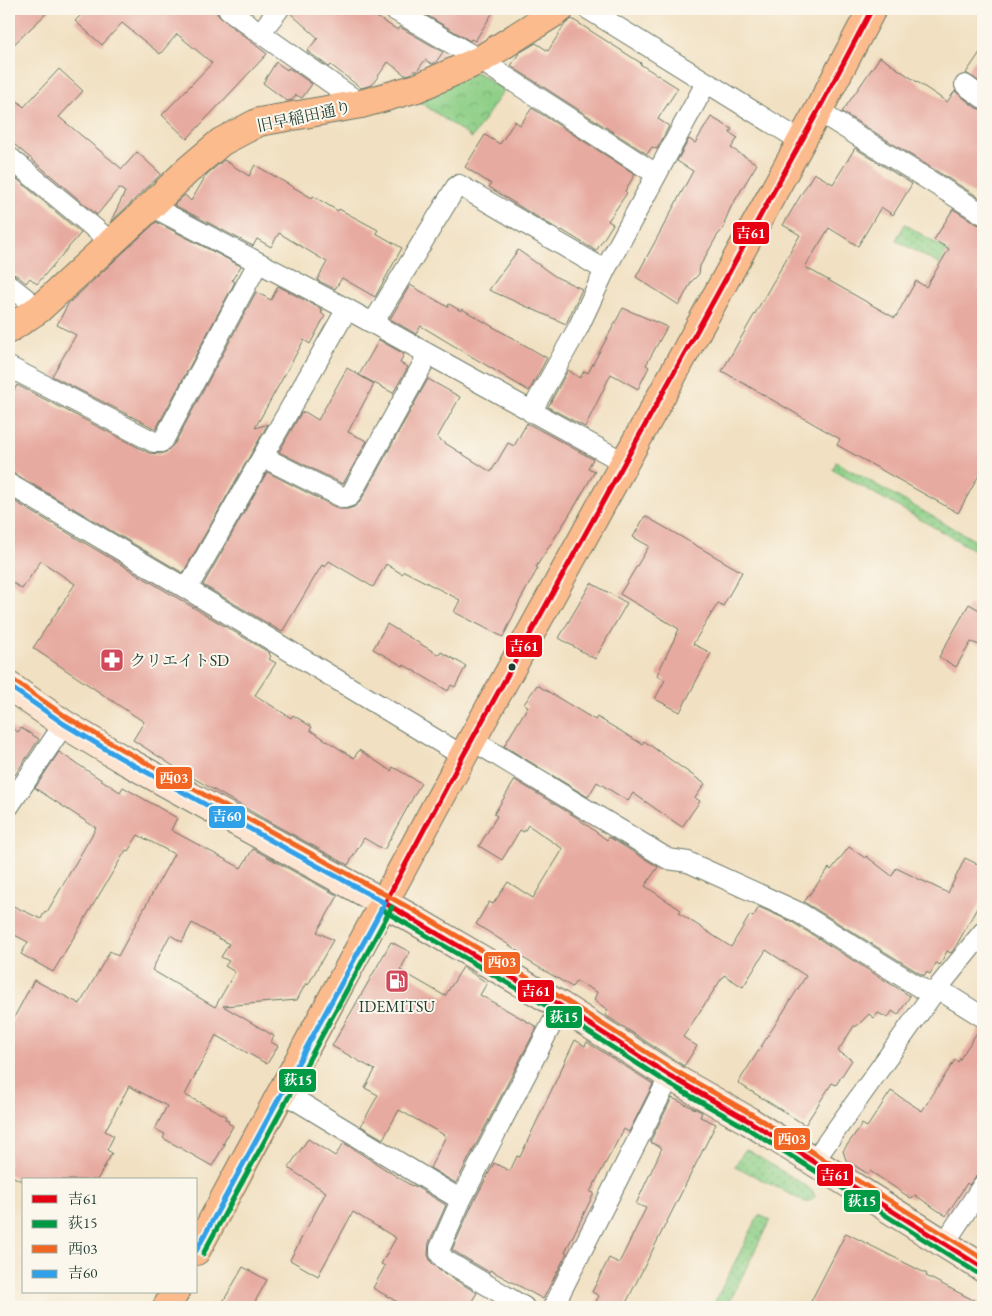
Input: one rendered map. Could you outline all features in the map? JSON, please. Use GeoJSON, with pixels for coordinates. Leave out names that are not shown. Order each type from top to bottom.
{"type":"FeatureCollection","features":[{"type":"Feature","properties":{"kind":"main road","name":"旧早稲田通り"},"geometry":{"type":"LineString","coordinates":[[9,329],[39,308],[188,170],[221,142],[259,122],[361,104],[417,88],[480,60],[560,9]]}},
{"type":"Feature","properties":{"kind":"main road"},"geometry":{"type":"LineString","coordinates":[[198,1248],[467,748],[818,112],[872,9]]}},
{"type":"Feature","properties":{"kind":"main road"},"geometry":{"type":"LineString","coordinates":[[167,1307],[174,1294]]}},
{"type":"Feature","properties":{"kind":"street"},"geometry":{"type":"LineString","coordinates":[[228,9],[361,104]]}},
{"type":"Feature","properties":{"kind":"street"},"geometry":{"type":"LineString","coordinates":[[260,33],[279,9]]}},
{"type":"Feature","properties":{"kind":"street"},"geometry":{"type":"LineString","coordinates":[[393,9],[480,60],[656,174]]}},
{"type":"Feature","properties":{"kind":"street"},"geometry":{"type":"LineString","coordinates":[[588,9],[802,141]]}},
{"type":"Feature","properties":{"kind":"street"},"geometry":{"type":"LineString","coordinates":[[531,412],[578,328],[605,270],[706,83]]}},
{"type":"Feature","properties":{"kind":"street"},"geometry":{"type":"LineString","coordinates":[[965,85],[983,98]]}},
{"type":"Feature","properties":{"kind":"street"},"geometry":{"type":"LineString","coordinates":[[818,112],[983,214]]}},
{"type":"Feature","properties":{"kind":"street"},"geometry":{"type":"LineString","coordinates":[[9,157],[111,242]]}},
{"type":"Feature","properties":{"kind":"street"},"geometry":{"type":"LineString","coordinates":[[373,324],[456,187],[460,185],[605,270]]}},
{"type":"Feature","properties":{"kind":"street"},"geometry":{"type":"LineString","coordinates":[[151,206],[347,309],[625,463]]}},
{"type":"Feature","properties":{"kind":"street"},"geometry":{"type":"LineString","coordinates":[[9,367],[154,442],[160,442],[258,262]]}},
{"type":"Feature","properties":{"kind":"street"},"geometry":{"type":"LineString","coordinates":[[9,285],[39,308]]}},
{"type":"Feature","properties":{"kind":"street"},"geometry":{"type":"LineString","coordinates":[[187,589],[347,309]]}},
{"type":"Feature","properties":{"kind":"street"},"geometry":{"type":"LineString","coordinates":[[263,457],[344,498],[350,496],[428,355]]}},
{"type":"Feature","properties":{"kind":"street"},"geometry":{"type":"LineString","coordinates":[[9,484],[187,589],[467,748],[668,859],[688,862],[798,912],[935,992],[983,1017]]}},
{"type":"Feature","properties":{"kind":"street"},"geometry":{"type":"LineString","coordinates":[[9,686],[64,724],[119,756],[385,903],[561,1006],[670,1076],[749,1121],[983,1268]]}},
{"type":"Feature","properties":{"kind":"street"},"geometry":{"type":"LineString","coordinates":[[9,806],[64,724]]}},
{"type":"Feature","properties":{"kind":"street"},"geometry":{"type":"LineString","coordinates":[[814,1161],[935,992],[983,932]]}},
{"type":"Feature","properties":{"kind":"street"},"geometry":{"type":"LineString","coordinates":[[524,1307],[444,1260],[440,1254],[440,1248],[461,1200],[561,1006]]}},
{"type":"Feature","properties":{"kind":"street"},"geometry":{"type":"LineString","coordinates":[[553,1307],[670,1076]]}},
{"type":"Feature","properties":{"kind":"street"},"geometry":{"type":"LineString","coordinates":[[281,1091],[461,1200]]}},
{"type":"Feature","properties":{"kind":"street"},"geometry":{"type":"LineString","coordinates":[[944,1244],[983,1185]]}},
{"type":"Feature","properties":{"kind":"green space"},"geometry":{"type":"Polygon","coordinates":[[[477,72],[504,90],[472,138],[417,100],[477,72]]]}},
{"type":"Feature","properties":{"kind":"green space"},"geometry":{"type":"Polygon","coordinates":[[[905,224],[983,273],[983,289],[896,240],[905,224]]]}},
{"type":"Feature","properties":{"kind":"green space"},"geometry":{"type":"Polygon","coordinates":[[[836,462],[983,545],[983,555],[833,470],[836,462]]]}},
{"type":"Feature","properties":{"kind":"green space"},"geometry":{"type":"Polygon","coordinates":[[[745,1150],[806,1186],[815,1196],[812,1200],[805,1202],[735,1166],[745,1150]]]}},
{"type":"Feature","properties":{"kind":"green space"},"geometry":{"type":"Polygon","coordinates":[[[759,1215],[770,1220],[727,1307],[712,1307],[759,1215]]]}},
{"type":"Feature","properties":{"kind":"building"},"geometry":{"type":"Polygon","coordinates":[[[9,9],[51,9],[9,49],[9,9]]]}},
{"type":"Feature","properties":{"kind":"building"},"geometry":{"type":"Polygon","coordinates":[[[87,9],[216,9],[217,14],[221,18],[267,54],[187,139],[162,115],[212,63],[177,34],[160,54],[122,23],[102,45],[75,21],[87,9]]]}},
{"type":"Feature","properties":{"kind":"building"},"geometry":{"type":"Polygon","coordinates":[[[291,9],[363,9],[398,30],[400,27],[443,52],[436,62],[432,64],[425,60],[417,71],[413,71],[411,74],[405,75],[388,62],[372,85],[361,88],[331,65],[329,67],[307,51],[318,38],[290,13],[291,9]]]}},
{"type":"Feature","properties":{"kind":"building"},"geometry":{"type":"Polygon","coordinates":[[[416,9],[495,9],[475,41],[471,39],[470,41],[416,9]]]}},
{"type":"Feature","properties":{"kind":"building"},"geometry":{"type":"Polygon","coordinates":[[[572,19],[678,88],[658,119],[669,126],[657,149],[652,147],[647,154],[511,66],[519,53],[536,43],[548,51],[565,24],[572,19]]]}},
{"type":"Feature","properties":{"kind":"building"},"geometry":{"type":"Polygon","coordinates":[[[983,48],[983,84],[966,73],[983,48]]]}},
{"type":"Feature","properties":{"kind":"building"},"geometry":{"type":"Polygon","coordinates":[[[880,57],[947,102],[955,91],[976,108],[983,110],[983,200],[842,112],[880,57]]]}},
{"type":"Feature","properties":{"kind":"building"},"geometry":{"type":"Polygon","coordinates":[[[276,62],[287,70],[288,68],[292,70],[312,84],[302,98],[296,95],[292,100],[287,101],[263,83],[276,62]]]}},
{"type":"Feature","properties":{"kind":"building"},"geometry":{"type":"Polygon","coordinates":[[[59,69],[83,91],[59,117],[122,169],[137,152],[161,174],[110,223],[125,192],[119,188],[97,215],[9,140],[9,93],[24,107],[59,69]]]}},
{"type":"Feature","properties":{"kind":"building"},"geometry":{"type":"Polygon","coordinates":[[[532,108],[635,174],[625,191],[627,193],[608,221],[613,224],[596,251],[489,187],[491,184],[465,167],[485,135],[500,144],[515,121],[520,125],[532,108]]]}},
{"type":"Feature","properties":{"kind":"building"},"geometry":{"type":"Polygon","coordinates":[[[711,117],[732,129],[730,133],[738,138],[731,148],[757,164],[731,207],[724,228],[717,236],[700,266],[699,274],[692,281],[679,305],[636,277],[693,171],[677,161],[689,139],[695,143],[711,117]]]}},
{"type":"Feature","properties":{"kind":"building"},"geometry":{"type":"Polygon","coordinates":[[[855,148],[912,184],[893,215],[881,207],[858,246],[829,228],[805,267],[895,318],[916,281],[926,287],[949,249],[934,240],[953,209],[983,226],[983,468],[958,513],[837,445],[840,439],[722,371],[800,235],[783,225],[814,173],[833,184],[855,148]]]}},
{"type":"Feature","properties":{"kind":"building"},"geometry":{"type":"Polygon","coordinates":[[[224,160],[249,176],[255,165],[312,198],[313,196],[338,211],[339,209],[378,230],[376,233],[402,248],[375,297],[342,278],[335,289],[317,280],[327,262],[279,233],[271,247],[257,239],[253,246],[174,205],[185,195],[191,201],[207,174],[224,160]]]}},
{"type":"Feature","properties":{"kind":"building"},"geometry":{"type":"Polygon","coordinates":[[[17,179],[81,233],[37,284],[30,278],[26,283],[16,275],[9,273],[9,188],[17,179]]]}},
{"type":"Feature","properties":{"kind":"building"},"geometry":{"type":"Polygon","coordinates":[[[156,222],[241,266],[232,280],[235,282],[156,429],[52,376],[76,335],[57,325],[68,304],[156,222]]]}},
{"type":"Feature","properties":{"kind":"building"},"geometry":{"type":"Polygon","coordinates":[[[518,250],[556,277],[582,289],[566,324],[489,290],[518,250]]]}},
{"type":"Feature","properties":{"kind":"building"},"geometry":{"type":"Polygon","coordinates":[[[410,285],[448,307],[449,304],[461,311],[462,309],[547,358],[529,391],[421,326],[416,334],[390,319],[410,285]]]}},
{"type":"Feature","properties":{"kind":"building"},"geometry":{"type":"Polygon","coordinates":[[[278,286],[323,310],[321,313],[325,316],[310,344],[304,340],[255,428],[268,424],[183,573],[9,472],[9,400],[17,385],[149,453],[161,454],[166,452],[175,443],[256,292],[271,300],[278,286]]]}},
{"type":"Feature","properties":{"kind":"building"},"geometry":{"type":"Polygon","coordinates":[[[623,308],[667,327],[646,365],[649,367],[638,389],[611,374],[585,427],[548,407],[568,370],[580,378],[584,371],[588,373],[623,308]]]}},
{"type":"Feature","properties":{"kind":"building"},"geometry":{"type":"Polygon","coordinates":[[[379,340],[404,354],[400,363],[408,367],[393,393],[359,375],[379,340]]]}},
{"type":"Feature","properties":{"kind":"building"},"geometry":{"type":"Polygon","coordinates":[[[347,368],[374,384],[348,432],[367,441],[343,484],[279,452],[301,413],[305,412],[318,420],[347,368]]]}},
{"type":"Feature","properties":{"kind":"building"},"geometry":{"type":"Polygon","coordinates":[[[428,379],[460,397],[437,438],[491,472],[508,443],[514,446],[527,423],[593,459],[588,468],[595,471],[536,567],[538,568],[517,606],[503,637],[454,612],[460,600],[404,571],[402,574],[386,564],[373,587],[329,561],[325,567],[322,565],[282,632],[203,585],[267,472],[339,509],[354,507],[360,502],[428,379]]]}},
{"type":"Feature","properties":{"kind":"building"},"geometry":{"type":"Polygon","coordinates":[[[9,498],[270,653],[269,659],[276,663],[255,695],[291,718],[293,715],[312,727],[310,730],[354,758],[359,750],[391,771],[393,767],[421,783],[384,850],[364,838],[348,865],[181,771],[133,740],[144,722],[33,648],[75,584],[41,561],[22,589],[9,580],[9,498]]]}},
{"type":"Feature","properties":{"kind":"building"},"geometry":{"type":"Polygon","coordinates":[[[645,516],[742,572],[723,606],[718,603],[693,644],[711,653],[680,712],[655,699],[665,680],[657,675],[679,629],[620,594],[649,546],[633,537],[645,516]]]}},
{"type":"Feature","properties":{"kind":"building"},"geometry":{"type":"Polygon","coordinates":[[[591,583],[627,603],[595,659],[559,638],[591,583]]]}},
{"type":"Feature","properties":{"kind":"building"},"geometry":{"type":"Polygon","coordinates":[[[969,604],[983,612],[983,646],[971,642],[956,667],[939,657],[969,604]]]}},
{"type":"Feature","properties":{"kind":"building"},"geometry":{"type":"Polygon","coordinates":[[[387,624],[439,655],[441,652],[466,666],[455,687],[451,685],[448,691],[373,649],[387,624]]]}},
{"type":"Feature","properties":{"kind":"building"},"geometry":{"type":"Polygon","coordinates":[[[537,685],[595,720],[597,717],[642,744],[644,741],[705,784],[695,798],[700,801],[682,827],[633,793],[628,801],[597,782],[588,797],[504,746],[528,706],[524,704],[537,685]]]}},
{"type":"Feature","properties":{"kind":"building"},"geometry":{"type":"Polygon","coordinates":[[[9,726],[18,732],[21,728],[39,739],[15,775],[9,771],[9,726]]]}},
{"type":"Feature","properties":{"kind":"building"},"geometry":{"type":"Polygon","coordinates":[[[59,752],[120,792],[123,787],[177,818],[171,830],[241,868],[253,849],[338,896],[317,932],[333,940],[308,985],[306,983],[297,1000],[223,1006],[274,1036],[271,1042],[278,1046],[267,1064],[216,1035],[185,1095],[226,1116],[225,1119],[233,1126],[212,1166],[163,1138],[165,1134],[155,1129],[167,1106],[129,1086],[105,1131],[114,1136],[107,1150],[112,1153],[98,1178],[22,1178],[22,1180],[19,1180],[9,1174],[9,1027],[34,980],[80,1004],[110,951],[118,956],[174,854],[138,835],[128,851],[126,850],[53,972],[21,954],[28,942],[9,932],[9,904],[41,919],[45,911],[47,912],[96,828],[35,788],[59,752]],[[192,923],[182,942],[170,935],[152,970],[215,1007],[235,972],[225,966],[229,961],[221,957],[229,944],[192,923]]]}},
{"type":"Feature","properties":{"kind":"building"},"geometry":{"type":"Polygon","coordinates":[[[515,780],[576,817],[607,840],[609,837],[658,867],[645,886],[681,910],[679,913],[731,947],[750,915],[753,917],[759,907],[792,922],[910,996],[898,1015],[892,1011],[888,1018],[878,1013],[874,1018],[869,1014],[857,1026],[854,1026],[838,1051],[852,1060],[836,1085],[832,1083],[805,1125],[738,1083],[806,976],[766,950],[743,987],[724,975],[683,1037],[697,1046],[684,1066],[605,1015],[608,1010],[594,1000],[597,992],[576,981],[572,987],[518,955],[520,952],[476,924],[489,902],[493,904],[508,882],[533,898],[563,849],[528,825],[524,832],[520,830],[502,860],[479,846],[497,816],[494,814],[515,780]]]}},
{"type":"Feature","properties":{"kind":"building"},"geometry":{"type":"Polygon","coordinates":[[[849,847],[865,858],[866,856],[892,876],[896,868],[948,893],[965,858],[983,867],[983,894],[977,908],[956,946],[951,953],[947,951],[940,965],[936,963],[930,974],[926,972],[924,976],[804,902],[829,868],[831,870],[849,847]]]}},
{"type":"Feature","properties":{"kind":"building"},"geometry":{"type":"Polygon","coordinates":[[[391,942],[410,952],[400,970],[445,996],[463,967],[487,983],[480,995],[537,1027],[456,1183],[430,1168],[446,1136],[399,1110],[383,1139],[361,1126],[378,1095],[365,1088],[375,1070],[332,1046],[391,942]]]}},
{"type":"Feature","properties":{"kind":"building"},"geometry":{"type":"Polygon","coordinates":[[[980,1028],[983,1029],[983,1173],[977,1175],[969,1185],[967,1183],[946,1216],[915,1195],[912,1199],[870,1171],[868,1174],[846,1160],[843,1151],[862,1124],[867,1127],[891,1091],[922,1111],[955,1060],[958,1062],[980,1028]]]}},
{"type":"Feature","properties":{"kind":"building"},"geometry":{"type":"Polygon","coordinates":[[[575,1040],[585,1046],[587,1042],[653,1084],[629,1132],[624,1129],[590,1192],[594,1193],[565,1252],[567,1253],[543,1299],[490,1270],[489,1272],[452,1250],[472,1205],[494,1163],[510,1171],[517,1156],[520,1157],[575,1040]]]}},
{"type":"Feature","properties":{"kind":"building"},"geometry":{"type":"Polygon","coordinates":[[[672,1098],[702,1112],[700,1117],[716,1124],[624,1307],[593,1307],[599,1296],[592,1292],[609,1258],[619,1263],[646,1208],[636,1204],[662,1148],[650,1142],[672,1098]]]}},
{"type":"Feature","properties":{"kind":"building"},"geometry":{"type":"Polygon","coordinates":[[[308,1139],[335,1156],[344,1143],[446,1205],[429,1243],[428,1255],[431,1262],[439,1270],[477,1293],[468,1307],[406,1307],[373,1288],[385,1266],[381,1264],[396,1238],[353,1212],[318,1276],[290,1260],[326,1192],[288,1168],[308,1139]]]}},
{"type":"Feature","properties":{"kind":"building"},"geometry":{"type":"Polygon","coordinates":[[[846,1233],[927,1274],[926,1276],[983,1305],[983,1307],[808,1307],[846,1233]]]}},
{"type":"Feature","properties":{"kind":"building"},"geometry":{"type":"Polygon","coordinates":[[[243,1267],[267,1280],[252,1307],[220,1307],[243,1267]]]}},
{"type":"Feature","properties":{"kind":"transit line","name":"吉61"},"geometry":{"type":"LineString","coordinates":[[385,903],[463,756],[818,111],[872,9]]}},
{"type":"Feature","properties":{"kind":"transit line","name":"西03"},"geometry":{"type":"LineString","coordinates":[[13,680],[68,718],[123,750],[415,911],[565,1000],[674,1070],[753,1115],[983,1259]]}},
{"type":"Feature","properties":{"kind":"transit line","name":"吉60"},"geometry":{"type":"LineString","coordinates":[[9,686],[64,724],[119,757],[385,903]]}},
{"type":"Feature","properties":{"kind":"transit line","name":"吉61"},"geometry":{"type":"LineString","coordinates":[[385,903],[561,1006],[670,1076],[749,1121],[983,1268]]}},
{"type":"Feature","properties":{"kind":"transit line","name":"吉60"},"geometry":{"type":"LineString","coordinates":[[198,1247],[385,903]]}},
{"type":"Feature","properties":{"kind":"transit line","name":"荻15"},"geometry":{"type":"LineString","coordinates":[[203,1254],[392,907]]}},
{"type":"Feature","properties":{"kind":"transit line","name":"荻15"},"geometry":{"type":"LineString","coordinates":[[381,909],[557,1012],[666,1082],[745,1127],[979,1274]]}},
{"type":"Feature","properties":{"kind":"place","name":"クリエイトSD"},"geometry":{"type":"Point","coordinates":[112,660]}},
{"type":"Feature","properties":{"kind":"place","name":"IDEMITSU"},"geometry":{"type":"Point","coordinates":[397,981]}}]}
